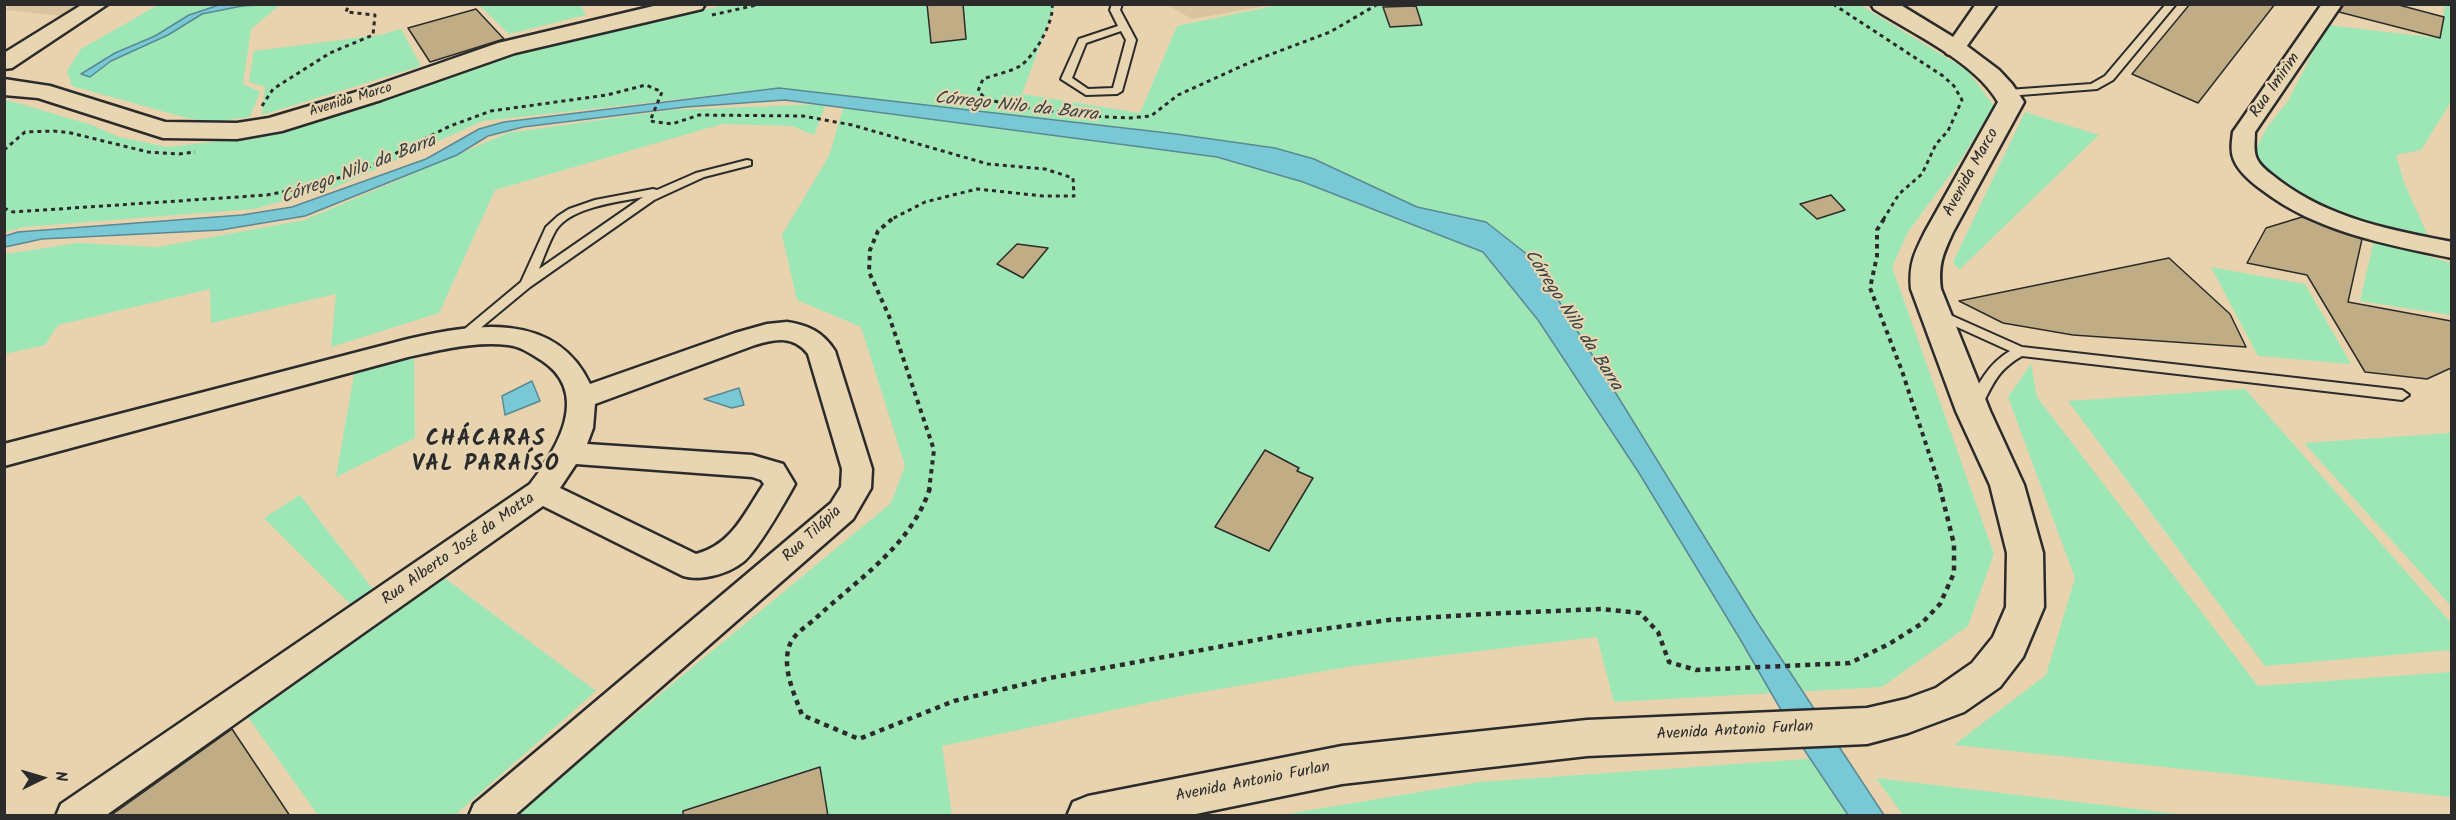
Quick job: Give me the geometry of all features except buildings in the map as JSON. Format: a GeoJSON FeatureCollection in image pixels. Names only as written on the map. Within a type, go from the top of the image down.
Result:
{"type":"FeatureCollection","features":[{"type":"Feature","properties":{"kind":"main road","name":"Avenida Marco"},"geometry":{"type":"LineString","coordinates":[[4,87],[41,91],[163,129],[237,131],[273,124],[372,95],[507,48],[654,9],[694,4]]}},
{"type":"Feature","properties":{"kind":"main road"},"geometry":{"type":"LineString","coordinates":[[1882,4],[1984,69],[2008,93]]}},
{"type":"Feature","properties":{"kind":"main road","name":"Avenida Marco"},"geometry":{"type":"LineString","coordinates":[[1934,312],[1926,289],[1924,270],[1928,254],[2011,102],[2008,93]]}},
{"type":"Feature","properties":{"kind":"main road","name":"Avenida Antonio Furlan"},"geometry":{"type":"LineString","coordinates":[[1088,816],[1342,765],[1587,738],[1868,726],[1908,716],[1950,700],[1986,675],[2009,646],[2025,607],[2025,553],[2007,485],[1973,411],[1934,312]]}},
{"type":"Feature","properties":{"kind":"street"},"geometry":{"type":"LineString","coordinates":[[4,63],[98,4]]}},
{"type":"Feature","properties":{"kind":"street"},"geometry":{"type":"LineString","coordinates":[[1954,50],[1987,4]]}},
{"type":"Feature","properties":{"kind":"street","name":"Rua Imirim"},"geometry":{"type":"LineString","coordinates":[[2332,4],[2244,132],[2244,156],[2252,170],[2279,194],[2327,219],[2384,236],[2451,250]]}},
{"type":"Feature","properties":{"kind":"street","name":"Rua Tilápia"},"geometry":{"type":"LineString","coordinates":[[487,816],[842,511],[856,488],[857,469],[821,351],[812,338],[799,333],[770,332],[745,339],[581,398]]}},
{"type":"Feature","properties":{"kind":"street","name":"Rua Alberto José da Motta"},"geometry":{"type":"LineString","coordinates":[[4,455],[408,348],[461,337],[508,336],[536,344],[567,365],[581,398],[581,418],[569,453],[541,492],[74,816]]}},
{"type":"Feature","properties":{"kind":"street"},"geometry":{"type":"LineString","coordinates":[[541,492],[694,567],[718,561],[738,548],[780,484],[772,472],[752,466],[569,453]]}},
{"type":"Feature","properties":{"kind":"lane"},"geometry":{"type":"LineString","coordinates":[[1117,4],[1115,10],[1131,40],[1117,91],[1086,92],[1066,79],[1082,41],[1124,27]]}},
{"type":"Feature","properties":{"kind":"lane"},"geometry":{"type":"LineString","coordinates":[[2008,93],[2093,87],[2109,78],[2172,4]]}},
{"type":"Feature","properties":{"kind":"lane"},"geometry":{"type":"LineString","coordinates":[[461,337],[526,284],[636,207],[664,190],[700,175],[747,163]]}},
{"type":"Feature","properties":{"kind":"lane"},"geometry":{"type":"LineString","coordinates":[[526,284],[552,227],[569,213],[576,209],[664,190]]}},
{"type":"Feature","properties":{"kind":"lane"},"geometry":{"type":"LineString","coordinates":[[1934,312],[2020,351],[2402,395]]}},
{"type":"Feature","properties":{"kind":"lane"},"geometry":{"type":"LineString","coordinates":[[1973,411],[1986,382],[1999,362],[2020,351]]}},
{"type":"Feature","properties":{"kind":"path"},"geometry":{"type":"LineString","coordinates":[[261,108],[273,89],[330,53],[374,35],[375,15],[346,12],[349,4]]}},
{"type":"Feature","properties":{"kind":"path"},"geometry":{"type":"LineString","coordinates":[[1052,4],[1053,10],[1040,44],[1020,66],[983,79],[978,91],[986,99],[1015,106],[1089,116],[1129,118],[1151,116],[1178,94],[1253,61],[1330,32],[1378,4]]}},
{"type":"Feature","properties":{"kind":"path"},"geometry":{"type":"LineString","coordinates":[[4,208],[13,212],[267,195],[307,187],[359,172],[450,126],[491,111],[607,95],[646,85],[662,92],[650,121],[672,124],[699,115],[803,116],[852,125],[988,164],[1045,169],[1073,178],[1074,196],[1043,196],[977,189],[925,202],[895,216],[878,231],[870,250],[869,272],[893,327],[934,450],[932,480],[923,509],[909,532],[882,561],[844,592],[790,642],[786,663],[802,715],[859,739],[954,701],[1050,678],[1293,633],[1389,620],[1602,609],[1641,613],[1658,632],[1670,662],[1696,670],[1850,663],[1889,644],[1922,624],[1940,604],[1954,573],[1954,544],[1944,500],[1902,371],[1870,288],[1877,256],[1877,230],[1899,194],[1922,174],[1936,144],[1948,131],[1962,100],[1954,86],[1943,76],[1833,4]]}},
{"type":"Feature","properties":{"kind":"shaded area"},"geometry":{"type":"Polygon","coordinates":[[[10,5],[83,5],[65,16],[5,10],[10,5]]]}},
{"type":"Feature","properties":{"kind":"shaded area"},"geometry":{"type":"Polygon","coordinates":[[[1167,5],[1272,5],[1192,19],[1167,5]]]}},
{"type":"Feature","properties":{"kind":"green space"},"geometry":{"type":"Polygon","coordinates":[[[1283,4],[1860,5],[1967,70],[1994,106],[1958,164],[1908,232],[1892,267],[1994,554],[1968,626],[1882,687],[1614,702],[1597,637],[1353,666],[1180,696],[942,746],[952,815],[514,815],[891,503],[905,466],[861,327],[797,300],[782,235],[829,156],[847,95],[779,88],[483,121],[336,187],[254,209],[24,227],[5,232],[4,102],[7,100],[92,125],[119,137],[167,147],[221,141],[397,95],[530,50],[725,5],[1055,5],[1022,94],[1140,113],[1177,26],[1283,4]]]}},
{"type":"Feature","properties":{"kind":"green space"},"geometry":{"type":"Polygon","coordinates":[[[158,5],[280,5],[251,29],[243,84],[260,92],[250,117],[212,122],[187,118],[72,86],[67,71],[81,49],[158,5]]]}},
{"type":"Feature","properties":{"kind":"green space"},"geometry":{"type":"Polygon","coordinates":[[[479,5],[580,5],[586,15],[509,34],[479,5]]]}},
{"type":"Feature","properties":{"kind":"green space"},"geometry":{"type":"Polygon","coordinates":[[[2445,5],[2451,5],[2451,102],[2421,150],[2396,155],[2405,185],[2429,238],[2372,223],[2350,221],[2293,196],[2263,173],[2256,149],[2266,129],[2288,101],[2327,25],[2439,38],[2445,5]]]}},
{"type":"Feature","properties":{"kind":"green space"},"geometry":{"type":"Polygon","coordinates":[[[401,29],[421,66],[262,115],[265,87],[249,82],[254,51],[380,35],[401,29]]]}},
{"type":"Feature","properties":{"kind":"green space"},"geometry":{"type":"Polygon","coordinates":[[[826,104],[814,135],[792,126],[722,124],[495,190],[439,313],[331,347],[336,294],[211,323],[210,289],[58,325],[45,345],[5,354],[5,254],[77,243],[158,247],[305,220],[508,133],[671,110],[826,104]]]}},
{"type":"Feature","properties":{"kind":"green space"},"geometry":{"type":"Polygon","coordinates":[[[2025,112],[2099,135],[1959,270],[1953,262],[2025,112]]]}},
{"type":"Feature","properties":{"kind":"green space"},"geometry":{"type":"Polygon","coordinates":[[[2374,240],[2451,263],[2451,315],[2360,301],[2374,240]]]}},
{"type":"Feature","properties":{"kind":"green space"},"geometry":{"type":"Polygon","coordinates":[[[2211,267],[2305,284],[2351,364],[2258,356],[2211,267]]]}},
{"type":"Feature","properties":{"kind":"green space"},"geometry":{"type":"Polygon","coordinates":[[[414,353],[415,438],[336,477],[355,369],[414,353]]]}},
{"type":"Feature","properties":{"kind":"green space"},"geometry":{"type":"Polygon","coordinates":[[[2031,364],[2037,397],[2258,686],[2451,672],[2451,797],[1954,745],[2046,675],[2075,578],[2008,397],[2031,364]]]}},
{"type":"Feature","properties":{"kind":"green space"},"geometry":{"type":"Polygon","coordinates":[[[2245,389],[2451,623],[2451,650],[2265,666],[2068,401],[2245,389]]]}},
{"type":"Feature","properties":{"kind":"green space"},"geometry":{"type":"Polygon","coordinates":[[[2452,433],[2451,606],[2304,443],[2452,433]]]}},
{"type":"Feature","properties":{"kind":"green space"},"geometry":{"type":"Polygon","coordinates":[[[300,495],[375,592],[354,608],[264,518],[300,495]]]}},
{"type":"Feature","properties":{"kind":"green space"},"geometry":{"type":"Polygon","coordinates":[[[442,576],[596,691],[455,815],[318,815],[245,713],[442,576]]]}},
{"type":"Feature","properties":{"kind":"green space"},"geometry":{"type":"Polygon","coordinates":[[[1821,758],[1850,816],[1275,816],[1480,782],[1821,758]]]}},
{"type":"Feature","properties":{"kind":"green space"},"geometry":{"type":"Polygon","coordinates":[[[1876,778],[2186,815],[1903,815],[1876,778]]]}},
{"type":"Feature","properties":{"kind":"water"},"geometry":{"type":"Polygon","coordinates":[[[222,4],[259,5],[202,14],[168,35],[111,61],[90,77],[81,74],[115,53],[155,36],[189,15],[222,4]]]}},
{"type":"Feature","properties":{"kind":"water"},"geometry":{"type":"Polygon","coordinates":[[[779,88],[1176,134],[1275,148],[1314,159],[1417,207],[1486,222],[1533,259],[1757,622],[1884,815],[1848,815],[1803,748],[1639,473],[1538,320],[1483,252],[1303,182],[1217,157],[785,100],[686,107],[523,127],[488,136],[457,155],[305,216],[221,230],[42,239],[5,247],[5,236],[18,232],[242,215],[292,207],[426,159],[479,129],[504,122],[779,88]]]}},
{"type":"Feature","properties":{"kind":"water"},"geometry":{"type":"Polygon","coordinates":[[[532,381],[540,401],[505,415],[502,396],[532,381]]]}},
{"type":"Feature","properties":{"kind":"water"},"geometry":{"type":"Polygon","coordinates":[[[739,388],[744,405],[732,408],[704,399],[739,388]]]}},
{"type":"Feature","properties":{"kind":"district","name":"CHÁCARAS VAL PARAÍSO"},"geometry":{"type":"Point","coordinates":[486,454]}},
{"type":"Feature","properties":{"kind":"water label","name":"Córrego Nilo da Barra"},"geometry":{"type":"Point","coordinates":[1016,108]}},
{"type":"Feature","properties":{"kind":"water label","name":"Córrego Nilo da Barra"},"geometry":{"type":"Point","coordinates":[359,171]}},
{"type":"Feature","properties":{"kind":"water label","name":"Córrego Nilo da Barra"},"geometry":{"type":"Point","coordinates":[1572,321]}}]}
